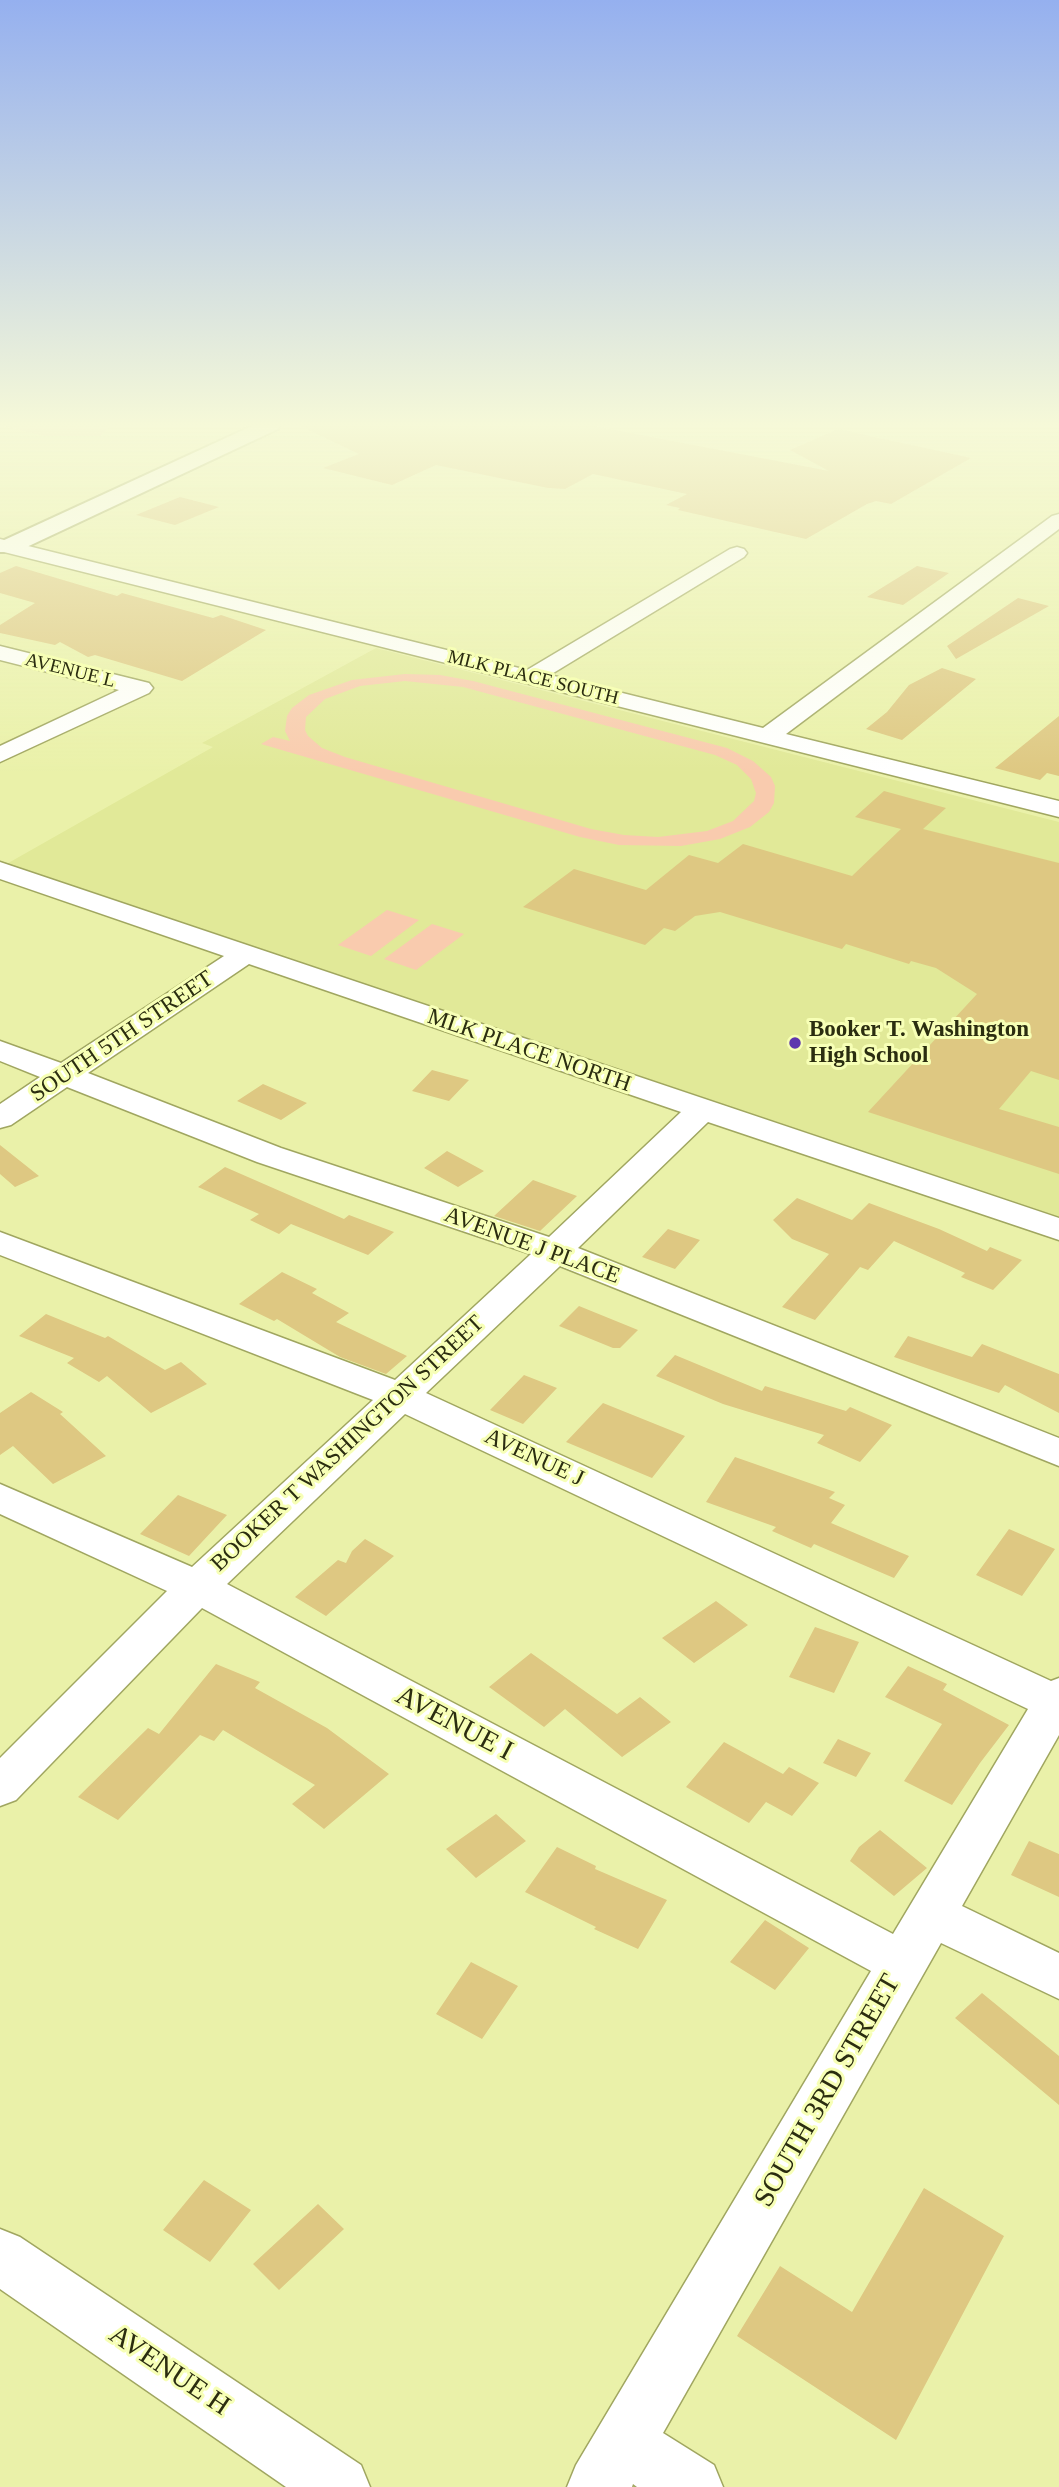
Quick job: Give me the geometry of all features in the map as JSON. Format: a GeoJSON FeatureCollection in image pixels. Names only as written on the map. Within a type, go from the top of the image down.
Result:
{"type":"FeatureCollection","features":[{"type":"Feature","properties":{"kind":"street"},"geometry":{"type":"LineString","coordinates":[[766,736],[1030,541]]}},
{"type":"Feature","properties":{"kind":"street","name":"MLK PLACE SOUTH"},"geometry":{"type":"LineString","coordinates":[[3,548],[1059,809]]}},
{"type":"Feature","properties":{"kind":"street"},"geometry":{"type":"LineString","coordinates":[[531,677],[737,553]]}},
{"type":"Feature","properties":{"kind":"street","name":"AVENUE L"},"geometry":{"type":"LineString","coordinates":[[0,653],[141,688],[0,755]]}},
{"type":"Feature","properties":{"kind":"street","name":"MLK PLACE NORTH"},"geometry":{"type":"LineString","coordinates":[[0,870],[1059,1230]]}},
{"type":"Feature","properties":{"kind":"street","name":"SOUTH 5TH STREET"},"geometry":{"type":"LineString","coordinates":[[0,1118],[244,955]]}},
{"type":"Feature","properties":{"kind":"street","name":"AVENUE J PLACE"},"geometry":{"type":"LineString","coordinates":[[0,1050],[269,1155],[555,1251],[1059,1453]]}},
{"type":"Feature","properties":{"kind":"street","name":"BOOKER T WASHINGTON STREET"},"geometry":{"type":"LineString","coordinates":[[0,1787],[197,1587],[703,1109]]}},
{"type":"Feature","properties":{"kind":"street","name":"AVENUE J"},"geometry":{"type":"LineString","coordinates":[[0,1243],[400,1396],[1057,1699]]}},
{"type":"Feature","properties":{"kind":"street","name":"AVENUE I"},"geometry":{"type":"LineString","coordinates":[[0,1498],[197,1587],[902,1963]]}},
{"type":"Feature","properties":{"kind":"street","name":"SOUTH 3RD STREET"},"geometry":{"type":"LineString","coordinates":[[611,2465],[1057,1699]]}},
{"type":"Feature","properties":{"kind":"street"},"geometry":{"type":"LineString","coordinates":[[930,1914],[1059,1977]]}},
{"type":"Feature","properties":{"kind":"street","name":"AVENUE H"},"geometry":{"type":"LineString","coordinates":[[0,2256],[339,2487]]}},
{"type":"Feature","properties":{"kind":"street"},"geometry":{"type":"LineString","coordinates":[[611,2465],[692,2487]]}},
{"type":"Feature","properties":{"kind":"shaded area","name":"Booker T. Washington High School"},"geometry":{"type":"Polygon","coordinates":[[[376,648],[1059,822],[1059,1221],[3,866],[213,747],[202,743],[376,648]]]}},
{"type":"Feature","properties":{"kind":"shaded area"},"geometry":{"type":"Polygon","coordinates":[[[405,674],[440,675],[473,681],[727,748],[753,761],[771,777],[775,786],[774,803],[769,812],[750,827],[720,839],[681,846],[619,845],[580,837],[261,744],[273,737],[290,741],[285,731],[287,716],[292,708],[309,695],[352,680],[405,674]],[[405,681],[360,686],[325,699],[306,717],[305,730],[322,748],[345,757],[591,829],[624,835],[658,837],[707,831],[733,821],[754,801],[756,793],[751,779],[737,765],[715,755],[463,687],[405,681]]]}},
{"type":"Feature","properties":{"kind":"shaded area"},"geometry":{"type":"Polygon","coordinates":[[[387,910],[419,920],[371,956],[338,945],[387,910]]]}},
{"type":"Feature","properties":{"kind":"shaded area"},"geometry":{"type":"Polygon","coordinates":[[[432,924],[464,934],[416,970],[384,959],[432,924]]]}},
{"type":"Feature","properties":{"kind":"building"},"geometry":{"type":"Polygon","coordinates":[[[16,566],[117,596],[122,593],[213,618],[221,615],[266,630],[182,681],[95,655],[88,657],[60,642],[55,645],[0,633],[0,625],[35,603],[0,593],[0,573],[16,566]]]}},
{"type":"Feature","properties":{"kind":"building"},"geometry":{"type":"Polygon","coordinates":[[[917,566],[949,573],[903,605],[867,597],[917,566]]]}},
{"type":"Feature","properties":{"kind":"building"},"geometry":{"type":"Polygon","coordinates":[[[1018,598],[1049,606],[956,659],[947,646],[1018,598]]]}},
{"type":"Feature","properties":{"kind":"building"},"geometry":{"type":"Polygon","coordinates":[[[942,668],[976,679],[902,740],[866,729],[887,712],[909,685],[942,668]]]}},
{"type":"Feature","properties":{"kind":"building"},"geometry":{"type":"Polygon","coordinates":[[[1059,716],[1059,776],[1047,773],[1040,780],[995,768],[1059,716]]]}},
{"type":"Feature","properties":{"kind":"building"},"geometry":{"type":"Polygon","coordinates":[[[884,791],[946,808],[923,829],[1059,863],[1059,1080],[1031,1071],[999,1109],[1059,1127],[1059,1174],[868,1112],[977,994],[936,968],[911,961],[909,964],[846,944],[842,949],[720,912],[695,916],[675,931],[664,928],[645,945],[523,907],[574,869],[646,890],[689,855],[718,863],[743,844],[852,876],[901,829],[855,817],[884,791]]]}},
{"type":"Feature","properties":{"kind":"building"},"geometry":{"type":"Polygon","coordinates":[[[432,1070],[469,1080],[449,1101],[412,1091],[432,1070]]]}},
{"type":"Feature","properties":{"kind":"building"},"geometry":{"type":"Polygon","coordinates":[[[263,1084],[307,1103],[281,1120],[237,1101],[263,1084]]]}},
{"type":"Feature","properties":{"kind":"building"},"geometry":{"type":"Polygon","coordinates":[[[0,1145],[39,1176],[15,1187],[0,1174],[0,1145]]]}},
{"type":"Feature","properties":{"kind":"building"},"geometry":{"type":"Polygon","coordinates":[[[447,1151],[484,1171],[458,1187],[424,1168],[447,1151]]]}},
{"type":"Feature","properties":{"kind":"building"},"geometry":{"type":"Polygon","coordinates":[[[225,1167],[344,1219],[349,1215],[394,1232],[368,1255],[291,1224],[279,1234],[250,1220],[259,1214],[198,1187],[225,1167]]]}},
{"type":"Feature","properties":{"kind":"building"},"geometry":{"type":"Polygon","coordinates":[[[533,1180],[577,1196],[540,1231],[494,1216],[533,1180]]]}},
{"type":"Feature","properties":{"kind":"building"},"geometry":{"type":"Polygon","coordinates":[[[797,1198],[852,1220],[869,1203],[939,1229],[987,1251],[990,1247],[1022,1260],[993,1290],[961,1277],[965,1273],[894,1241],[868,1270],[860,1267],[815,1320],[782,1307],[829,1254],[792,1239],[773,1220],[797,1198]]]}},
{"type":"Feature","properties":{"kind":"building"},"geometry":{"type":"Polygon","coordinates":[[[668,1229],[700,1240],[675,1269],[642,1257],[668,1229]]]}},
{"type":"Feature","properties":{"kind":"building"},"geometry":{"type":"Polygon","coordinates":[[[282,1272],[317,1289],[312,1293],[349,1313],[336,1322],[407,1356],[386,1374],[340,1357],[277,1319],[274,1321],[239,1304],[282,1272]]]}},
{"type":"Feature","properties":{"kind":"building"},"geometry":{"type":"Polygon","coordinates":[[[579,1306],[638,1330],[620,1348],[613,1348],[559,1326],[579,1306]]]}},
{"type":"Feature","properties":{"kind":"building"},"geometry":{"type":"Polygon","coordinates":[[[46,1314],[105,1338],[108,1336],[165,1370],[181,1362],[207,1384],[151,1413],[107,1376],[99,1382],[67,1363],[74,1358],[19,1336],[46,1314]]]}},
{"type":"Feature","properties":{"kind":"building"},"geometry":{"type":"Polygon","coordinates":[[[908,1336],[972,1357],[982,1344],[1059,1374],[1059,1413],[1005,1385],[999,1393],[894,1357],[908,1336]]]}},
{"type":"Feature","properties":{"kind":"building"},"geometry":{"type":"Polygon","coordinates":[[[675,1355],[762,1391],[765,1386],[846,1411],[850,1407],[892,1425],[860,1462],[817,1443],[824,1435],[723,1404],[656,1376],[675,1355]]]}},
{"type":"Feature","properties":{"kind":"building"},"geometry":{"type":"Polygon","coordinates":[[[524,1375],[557,1388],[523,1424],[490,1410],[524,1375]]]}},
{"type":"Feature","properties":{"kind":"building"},"geometry":{"type":"Polygon","coordinates":[[[31,1392],[63,1412],[60,1414],[106,1456],[53,1484],[13,1446],[0,1455],[0,1413],[31,1392]]]}},
{"type":"Feature","properties":{"kind":"building"},"geometry":{"type":"Polygon","coordinates":[[[603,1403],[685,1436],[652,1478],[566,1442],[603,1403]]]}},
{"type":"Feature","properties":{"kind":"building"},"geometry":{"type":"Polygon","coordinates":[[[735,1457],[835,1492],[829,1498],[845,1505],[831,1523],[909,1556],[894,1578],[814,1544],[811,1548],[772,1531],[776,1527],[706,1502],[735,1457]]]}},
{"type":"Feature","properties":{"kind":"building"},"geometry":{"type":"Polygon","coordinates":[[[178,1495],[227,1515],[189,1556],[140,1534],[178,1495]]]}},
{"type":"Feature","properties":{"kind":"building"},"geometry":{"type":"Polygon","coordinates":[[[1009,1529],[1055,1549],[1022,1596],[976,1575],[1009,1529]]]}},
{"type":"Feature","properties":{"kind":"building"},"geometry":{"type":"Polygon","coordinates":[[[365,1539],[394,1556],[326,1616],[295,1597],[338,1560],[346,1563],[352,1551],[365,1539]]]}},
{"type":"Feature","properties":{"kind":"building"},"geometry":{"type":"Polygon","coordinates":[[[716,1601],[748,1625],[694,1663],[662,1638],[716,1601]]]}},
{"type":"Feature","properties":{"kind":"building"},"geometry":{"type":"Polygon","coordinates":[[[815,1627],[859,1642],[834,1693],[789,1677],[815,1627]]]}},
{"type":"Feature","properties":{"kind":"building"},"geometry":{"type":"Polygon","coordinates":[[[531,1653],[617,1714],[640,1697],[671,1722],[622,1757],[565,1709],[544,1727],[489,1687],[531,1653]]]}},
{"type":"Feature","properties":{"kind":"building"},"geometry":{"type":"Polygon","coordinates":[[[216,1664],[260,1682],[255,1688],[327,1728],[389,1774],[324,1829],[292,1804],[315,1785],[223,1730],[214,1741],[200,1735],[118,1820],[78,1797],[148,1728],[159,1734],[216,1664]]]}},
{"type":"Feature","properties":{"kind":"building"},"geometry":{"type":"Polygon","coordinates":[[[908,1666],[947,1684],[943,1690],[1009,1725],[952,1805],[904,1781],[942,1724],[885,1697],[908,1666]]]}},
{"type":"Feature","properties":{"kind":"building"},"geometry":{"type":"Polygon","coordinates":[[[838,1739],[871,1753],[856,1777],[823,1763],[838,1739]]]}},
{"type":"Feature","properties":{"kind":"building"},"geometry":{"type":"Polygon","coordinates":[[[724,1742],[783,1774],[789,1767],[819,1783],[792,1816],[766,1802],[749,1823],[686,1787],[724,1742]]]}},
{"type":"Feature","properties":{"kind":"building"},"geometry":{"type":"Polygon","coordinates":[[[496,1814],[526,1841],[476,1878],[446,1849],[496,1814]]]}},
{"type":"Feature","properties":{"kind":"building"},"geometry":{"type":"Polygon","coordinates":[[[880,1830],[927,1868],[894,1896],[850,1861],[859,1847],[880,1830]]]}},
{"type":"Feature","properties":{"kind":"building"},"geometry":{"type":"Polygon","coordinates":[[[1029,1841],[1059,1854],[1059,1897],[1011,1875],[1029,1841]]]}},
{"type":"Feature","properties":{"kind":"building"},"geometry":{"type":"Polygon","coordinates":[[[557,1847],[596,1866],[595,1869],[667,1900],[638,1949],[525,1892],[557,1847]]]}},
{"type":"Feature","properties":{"kind":"building"},"geometry":{"type":"Polygon","coordinates":[[[765,1920],[809,1948],[775,1990],[730,1962],[765,1920]]]}},
{"type":"Feature","properties":{"kind":"building"},"geometry":{"type":"Polygon","coordinates":[[[471,1962],[518,1986],[482,2039],[436,2014],[471,1962]]]}},
{"type":"Feature","properties":{"kind":"building"},"geometry":{"type":"Polygon","coordinates":[[[982,1993],[1059,2056],[1059,2105],[955,2018],[982,1993]]]}},
{"type":"Feature","properties":{"kind":"building"},"geometry":{"type":"Polygon","coordinates":[[[204,2180],[251,2210],[210,2262],[163,2230],[204,2180]]]}},
{"type":"Feature","properties":{"kind":"building"},"geometry":{"type":"Polygon","coordinates":[[[924,2188],[1004,2236],[896,2440],[737,2336],[780,2266],[852,2312],[924,2188]]]}},
{"type":"Feature","properties":{"kind":"building"},"geometry":{"type":"Polygon","coordinates":[[[318,2204],[344,2229],[279,2290],[253,2264],[318,2204]]]}},
{"type":"Feature","properties":{"kind":"place","name":"Booker T. Washington High School"},"geometry":{"type":"Point","coordinates":[795,1043]}}]}
